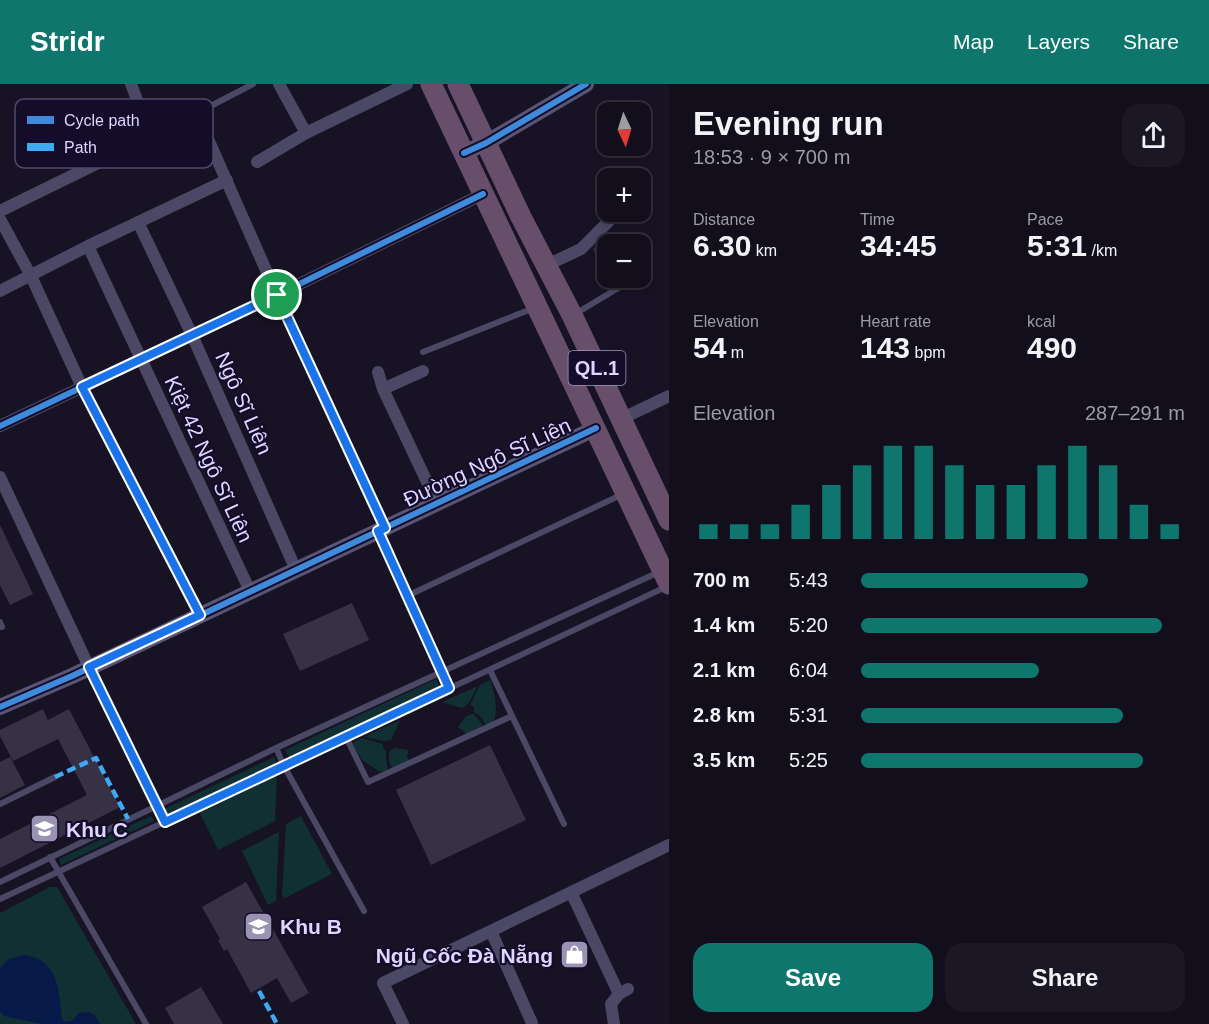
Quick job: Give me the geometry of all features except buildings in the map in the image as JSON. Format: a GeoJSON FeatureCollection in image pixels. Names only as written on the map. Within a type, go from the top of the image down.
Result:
{"type":"FeatureCollection","features":[{"type":"Feature","properties":{"kind":"highway","name":"QL.1"},"geometry":{"type":"LineString","coordinates":[[432,84],[667,578]]}},
{"type":"Feature","properties":{"kind":"highway","name":"QL.1"},"geometry":{"type":"LineString","coordinates":[[458,84],[668,515]]}},
{"type":"Feature","properties":{"kind":"street"},"geometry":{"type":"LineString","coordinates":[[131,84],[137,99]]}},
{"type":"Feature","properties":{"kind":"street"},"geometry":{"type":"LineString","coordinates":[[279,84],[306,134]]}},
{"type":"Feature","properties":{"kind":"street"},"geometry":{"type":"LineString","coordinates":[[257,162],[306,134],[407,84]]}},
{"type":"Feature","properties":{"kind":"street"},"geometry":{"type":"LineString","coordinates":[[464,153],[486,143],[586,84]]}},
{"type":"Feature","properties":{"kind":"street"},"geometry":{"type":"LineString","coordinates":[[213,150],[381,529]]}},
{"type":"Feature","properties":{"kind":"street"},"geometry":{"type":"LineString","coordinates":[[0,212],[89,168]]}},
{"type":"Feature","properties":{"kind":"street"},"geometry":{"type":"LineString","coordinates":[[0,291],[227,180]]}},
{"type":"Feature","properties":{"kind":"street"},"geometry":{"type":"LineString","coordinates":[[0,426],[277,295],[483,194]]}},
{"type":"Feature","properties":{"kind":"street"},"geometry":{"type":"LineString","coordinates":[[0,219],[30,276],[82,387],[200,615]]}},
{"type":"Feature","properties":{"kind":"street","name":"Ngô Sĩ Liên"},"geometry":{"type":"LineString","coordinates":[[138,222],[192,335],[296,570]]}},
{"type":"Feature","properties":{"kind":"street"},"geometry":{"type":"LineString","coordinates":[[547,266],[581,249],[608,222]]}},
{"type":"Feature","properties":{"kind":"street","name":"Kiệt 42 Ngô Sĩ Liên"},"geometry":{"type":"LineString","coordinates":[[88,246],[250,591]]}},
{"type":"Feature","properties":{"kind":"street"},"geometry":{"type":"LineString","coordinates":[[383,389],[423,370]]}},
{"type":"Feature","properties":{"kind":"street"},"geometry":{"type":"LineString","coordinates":[[378,372],[383,389],[437,503]]}},
{"type":"Feature","properties":{"kind":"street"},"geometry":{"type":"LineString","coordinates":[[621,420],[669,396]]}},
{"type":"Feature","properties":{"kind":"street","name":"Đường Ngô Sĩ Liên"},"geometry":{"type":"LineString","coordinates":[[0,707],[596,428]]}},
{"type":"Feature","properties":{"kind":"street"},"geometry":{"type":"LineString","coordinates":[[0,477],[89,667]]}},
{"type":"Feature","properties":{"kind":"street"},"geometry":{"type":"LineString","coordinates":[[402,1024],[383,983],[669,845]]}},
{"type":"Feature","properties":{"kind":"street"},"geometry":{"type":"LineString","coordinates":[[571,892],[624,991],[610,1006],[614,1024]]}},
{"type":"Feature","properties":{"kind":"street"},"geometry":{"type":"LineString","coordinates":[[490,931],[532,1023]]}},
{"type":"Feature","properties":{"kind":"lane"},"geometry":{"type":"LineString","coordinates":[[213,105],[253,84]]}},
{"type":"Feature","properties":{"kind":"lane"},"geometry":{"type":"LineString","coordinates":[[572,315],[617,288]]}},
{"type":"Feature","properties":{"kind":"lane"},"geometry":{"type":"LineString","coordinates":[[423,352],[538,307]]}},
{"type":"Feature","properties":{"kind":"lane"},"geometry":{"type":"LineString","coordinates":[[407,596],[627,492]]}},
{"type":"Feature","properties":{"kind":"lane"},"geometry":{"type":"LineString","coordinates":[[381,529],[407,596],[449,688]]}},
{"type":"Feature","properties":{"kind":"lane"},"geometry":{"type":"LineString","coordinates":[[0,899],[490,670],[667,578]]}},
{"type":"Feature","properties":{"kind":"lane"},"geometry":{"type":"LineString","coordinates":[[0,882],[155,805],[440,671],[667,578]]}},
{"type":"Feature","properties":{"kind":"lane"},"geometry":{"type":"LineString","coordinates":[[89,667],[165,822]]}},
{"type":"Feature","properties":{"kind":"lane"},"geometry":{"type":"LineString","coordinates":[[490,670],[564,824]]}},
{"type":"Feature","properties":{"kind":"lane"},"geometry":{"type":"LineString","coordinates":[[346,737],[368,782],[512,716]]}},
{"type":"Feature","properties":{"kind":"lane"},"geometry":{"type":"LineString","coordinates":[[276,748],[364,911]]}},
{"type":"Feature","properties":{"kind":"lane"},"geometry":{"type":"LineString","coordinates":[[0,804],[55,777]]}},
{"type":"Feature","properties":{"kind":"lane"},"geometry":{"type":"LineString","coordinates":[[50,857],[146,1024]]}},
{"type":"Feature","properties":{"kind":"green space"},"geometry":{"type":"Polygon","coordinates":[[[436,679],[440,686],[289,757],[285,750],[436,679]]]}},
{"type":"Feature","properties":{"kind":"green space"},"geometry":{"type":"Polygon","coordinates":[[[490,680],[495,695],[496,711],[494,721],[487,726],[474,712],[474,707],[470,705],[480,685],[490,680]]]}},
{"type":"Feature","properties":{"kind":"green space"},"geometry":{"type":"Polygon","coordinates":[[[478,686],[468,704],[462,708],[442,702],[478,686]]]}},
{"type":"Feature","properties":{"kind":"green space"},"geometry":{"type":"Polygon","coordinates":[[[473,714],[483,727],[466,735],[458,727],[466,716],[473,714]]]}},
{"type":"Feature","properties":{"kind":"green space"},"geometry":{"type":"Polygon","coordinates":[[[400,720],[391,740],[364,737],[400,720]]]}},
{"type":"Feature","properties":{"kind":"green space"},"geometry":{"type":"Polygon","coordinates":[[[362,738],[383,744],[388,770],[380,772],[362,760],[352,743],[362,738]]]}},
{"type":"Feature","properties":{"kind":"green space"},"geometry":{"type":"Polygon","coordinates":[[[395,748],[409,750],[407,756],[409,761],[392,768],[389,762],[389,752],[395,748]]]}},
{"type":"Feature","properties":{"kind":"green space"},"geometry":{"type":"Polygon","coordinates":[[[274,757],[277,764],[167,816],[164,809],[274,757]]]}},
{"type":"Feature","properties":{"kind":"green space"},"geometry":{"type":"Polygon","coordinates":[[[277,776],[275,821],[218,850],[200,813],[277,776]]]}},
{"type":"Feature","properties":{"kind":"green space"},"geometry":{"type":"Polygon","coordinates":[[[151,816],[154,821],[61,865],[59,859],[151,816]]]}},
{"type":"Feature","properties":{"kind":"green space"},"geometry":{"type":"Polygon","coordinates":[[[301,816],[332,874],[285,898],[282,895],[286,824],[301,816]]]}},
{"type":"Feature","properties":{"kind":"green space"},"geometry":{"type":"Polygon","coordinates":[[[279,832],[276,901],[268,905],[242,851],[279,832]]]}},
{"type":"Feature","properties":{"kind":"green space"},"geometry":{"type":"Polygon","coordinates":[[[50,887],[57,887],[136,1024],[0,1024],[0,913],[50,887]]]}},
{"type":"Feature","properties":{"kind":"water"},"geometry":{"type":"Polygon","coordinates":[[[24,955],[35,958],[50,969],[58,987],[62,1018],[65,1022],[73,1020],[79,1013],[89,1012],[95,1015],[100,1024],[42,1024],[4,1016],[0,1011],[0,968],[9,959],[24,955]]]}},
{"type":"Feature","properties":{"kind":"marked path"},"geometry":{"type":"LineString","coordinates":[[55,777],[96,758],[128,819]]}},
{"type":"Feature","properties":{"kind":"marked path"},"geometry":{"type":"LineString","coordinates":[[259,991],[277,1024]]}},
{"type":"Feature","properties":{"kind":"cycle path"},"geometry":{"type":"LineString","coordinates":[[464,153],[486,143],[586,84]]}},
{"type":"Feature","properties":{"kind":"cycle path"},"geometry":{"type":"LineString","coordinates":[[0,426],[277,295],[483,194]]}},
{"type":"Feature","properties":{"kind":"cycle path"},"geometry":{"type":"LineString","coordinates":[[0,707],[72,676],[596,428]]}},
{"type":"Feature","properties":{"kind":"place","name":"Khu C"},"geometry":{"type":"Point","coordinates":[45,829]}},
{"type":"Feature","properties":{"kind":"place","name":"Khu B"},"geometry":{"type":"Point","coordinates":[259,926]}},
{"type":"Feature","properties":{"kind":"place","name":"Ngũ Cốc Đà Nẵng"},"geometry":{"type":"Point","coordinates":[574,955]}},
{"type":"Feature","properties":{"kind":"route"},"geometry":{"type":"LineString","coordinates":[[277,295],[385,528],[378,531],[449,688],[165,822],[89,667],[200,615],[82,387],[277,295]]}}]}
